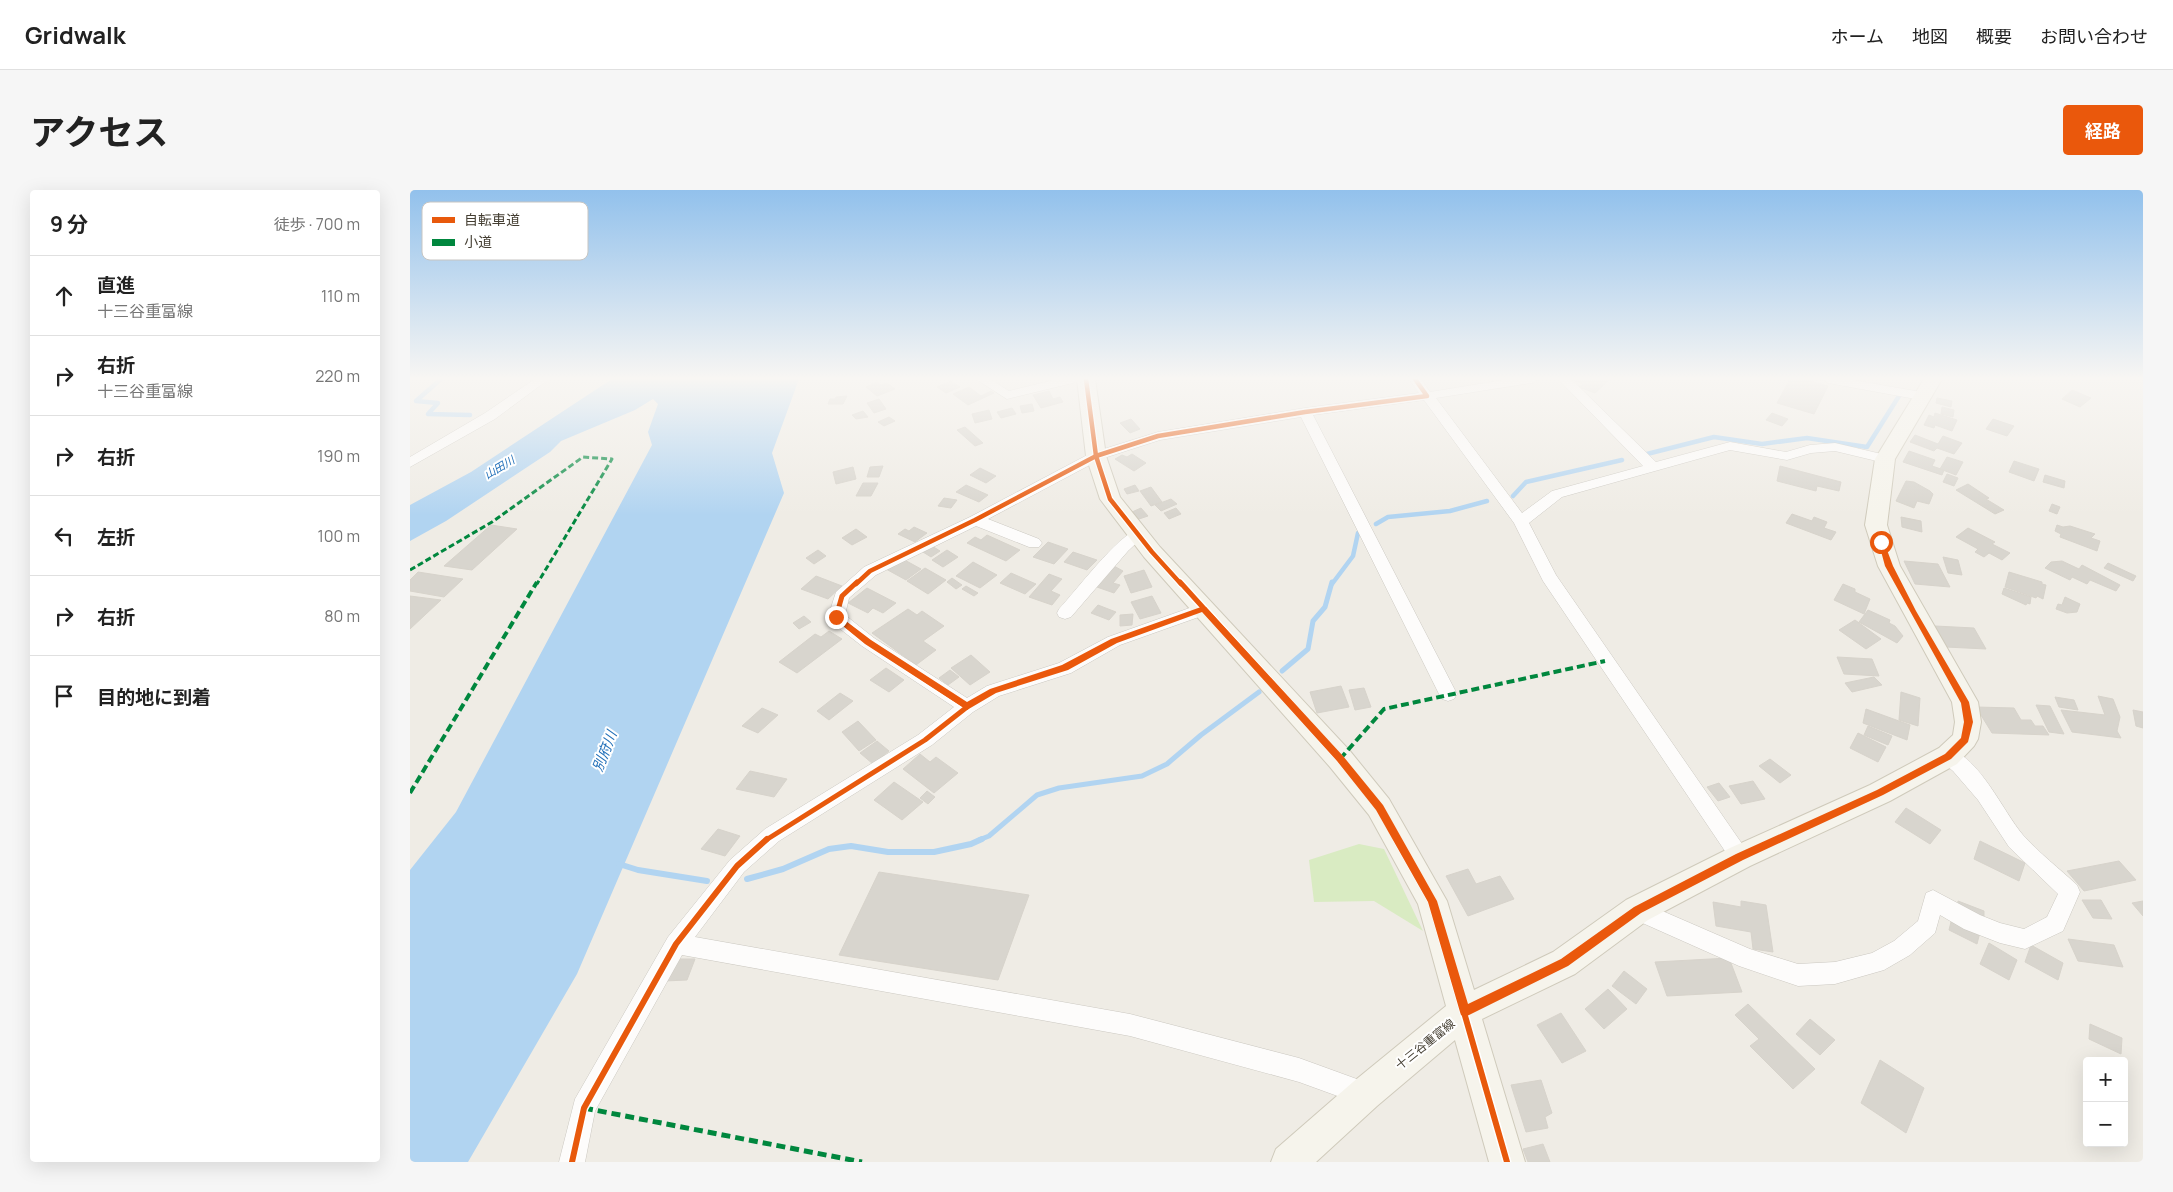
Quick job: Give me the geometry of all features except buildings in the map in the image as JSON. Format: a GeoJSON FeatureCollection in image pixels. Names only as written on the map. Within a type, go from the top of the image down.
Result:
{"type":"FeatureCollection","features":[{"type":"Feature","properties":{"kind":"main road"},"geometry":{"type":"LineString","coordinates":[[1092,424],[1096,456],[1110,499],[1137,535],[1340,759],[1379,807],[1432,901],[1507,1162]]}},
{"type":"Feature","properties":{"kind":"main road","name":"十三谷重富線"},"geometry":{"type":"LineString","coordinates":[[1289,1162],[1365,1094],[1465,1012],[1564,963],[1637,910],[1740,857],[1880,793],[1948,756],[1965,739],[1968,722],[1965,702],[1889,566],[1876,525],[1885,459],[1905,424]]}},
{"type":"Feature","properties":{"kind":"street"},"geometry":{"type":"LineString","coordinates":[[410,463],[476,424]]}},
{"type":"Feature","properties":{"kind":"street"},"geometry":{"type":"LineString","coordinates":[[967,707],[868,642],[836,617],[842,596],[870,571],[975,520],[1096,456],[1158,436],[1229,424]]}},
{"type":"Feature","properties":{"kind":"street"},"geometry":{"type":"LineString","coordinates":[[1311,424],[1448,694]]}},
{"type":"Feature","properties":{"kind":"street"},"geometry":{"type":"LineString","coordinates":[[1448,424],[1521,522],[1549,576],[1740,857]]}},
{"type":"Feature","properties":{"kind":"street"},"geometry":{"type":"LineString","coordinates":[[1610,424],[1654,468]]}},
{"type":"Feature","properties":{"kind":"street"},"geometry":{"type":"LineString","coordinates":[[1521,522],[1557,494],[1730,446],[1787,456],[1810,449],[1835,447],[1885,459]]}},
{"type":"Feature","properties":{"kind":"street"},"geometry":{"type":"LineString","coordinates":[[975,520],[1034,543]]}},
{"type":"Feature","properties":{"kind":"street"},"geometry":{"type":"LineString","coordinates":[[1065,614],[1123,547],[1137,535]]}},
{"type":"Feature","properties":{"kind":"street"},"geometry":{"type":"LineString","coordinates":[[572,1162],[584,1108],[676,944],[736,866],[772,835],[925,740],[967,707],[993,691],[1065,668],[1114,641],[1204,609]]}},
{"type":"Feature","properties":{"kind":"street"},"geometry":{"type":"LineString","coordinates":[[1637,910],[1747,960],[1798,975],[1835,973],[1876,963],[1902,948],[1927,926],[1933,900],[1972,922],[2000,934],[2025,939],[2055,924],[2070,892],[2016,841],[1985,794],[1960,766],[1948,756]]}},
{"type":"Feature","properties":{"kind":"street"},"geometry":{"type":"LineString","coordinates":[[676,944],[1130,1025],[1299,1070],[1365,1094]]}},
{"type":"Feature","properties":{"kind":"green space"},"geometry":{"type":"Polygon","coordinates":[[[1359,844],[1384,849],[1423,931],[1374,901],[1314,902],[1309,860],[1359,844]]]}},
{"type":"Feature","properties":{"kind":"water","name":"山田川"},"geometry":{"type":"Polygon","coordinates":[[[543,424],[601,424],[561,441],[550,452],[446,521],[410,541],[410,505],[471,472],[543,424]]]}},
{"type":"Feature","properties":{"kind":"water","name":"別府川"},"geometry":{"type":"Polygon","coordinates":[[[651,424],[782,424],[772,453],[784,493],[577,974],[468,1162],[410,1162],[410,870],[456,812],[652,445],[648,432],[651,424]]]}},
{"type":"Feature","properties":{"kind":"waterway"},"geometry":{"type":"LineString","coordinates":[[1643,455],[1714,437],[1762,444],[1807,438],[1867,447],[1881,424]]}},
{"type":"Feature","properties":{"kind":"waterway"},"geometry":{"type":"LineString","coordinates":[[1513,496],[1526,482],[1622,460]]}},
{"type":"Feature","properties":{"kind":"waterway"},"geometry":{"type":"LineString","coordinates":[[1376,524],[1388,517],[1450,511],[1487,501]]}},
{"type":"Feature","properties":{"kind":"waterway"},"geometry":{"type":"LineString","coordinates":[[1332,584],[1353,556],[1358,533]]}},
{"type":"Feature","properties":{"kind":"waterway"},"geometry":{"type":"LineString","coordinates":[[1282,671],[1308,649],[1313,621],[1325,607],[1332,582]]}},
{"type":"Feature","properties":{"kind":"waterway"},"geometry":{"type":"LineString","coordinates":[[979,840],[989,836],[1037,795],[1059,788],[1142,776],[1167,764],[1201,735],[1259,692]]}},
{"type":"Feature","properties":{"kind":"waterway"},"geometry":{"type":"LineString","coordinates":[[747,879],[783,869],[829,849],[851,846],[888,852],[934,852],[971,844],[982,839]]}},
{"type":"Feature","properties":{"kind":"waterway"},"geometry":{"type":"LineString","coordinates":[[619,864],[638,870],[707,881]]}},
{"type":"Feature","properties":{"kind":"marked path"},"geometry":{"type":"LineString","coordinates":[[410,570],[492,522],[583,457],[612,459],[410,793]]}},
{"type":"Feature","properties":{"kind":"marked path"},"geometry":{"type":"LineString","coordinates":[[1340,759],[1384,709],[1605,661]]}},
{"type":"Feature","properties":{"kind":"marked path"},"geometry":{"type":"LineString","coordinates":[[584,1108],[862,1162]]}},
{"type":"Feature","properties":{"kind":"cycle path"},"geometry":{"type":"LineString","coordinates":[[1092,424],[1096,456],[1110,499],[1152,552],[1340,759],[1379,807],[1432,901],[1507,1162]]}},
{"type":"Feature","properties":{"kind":"cycle path"},"geometry":{"type":"LineString","coordinates":[[572,1162],[584,1108],[676,944],[737,866],[772,835],[925,740],[967,707],[868,642],[836,617],[842,596],[870,571],[975,520],[1096,456],[1158,436],[1229,424]]}},
{"type":"Feature","properties":{"kind":"route"},"geometry":{"type":"LineString","coordinates":[[836,617],[868,642],[967,707],[993,691],[1024,679],[1065,668],[1114,641],[1204,609],[1340,759],[1379,807],[1432,901],[1465,1012],[1564,963],[1637,910],[1740,857],[1880,793],[1948,756],[1965,739],[1968,722],[1965,702],[1889,566],[1881,542]]}}]}
